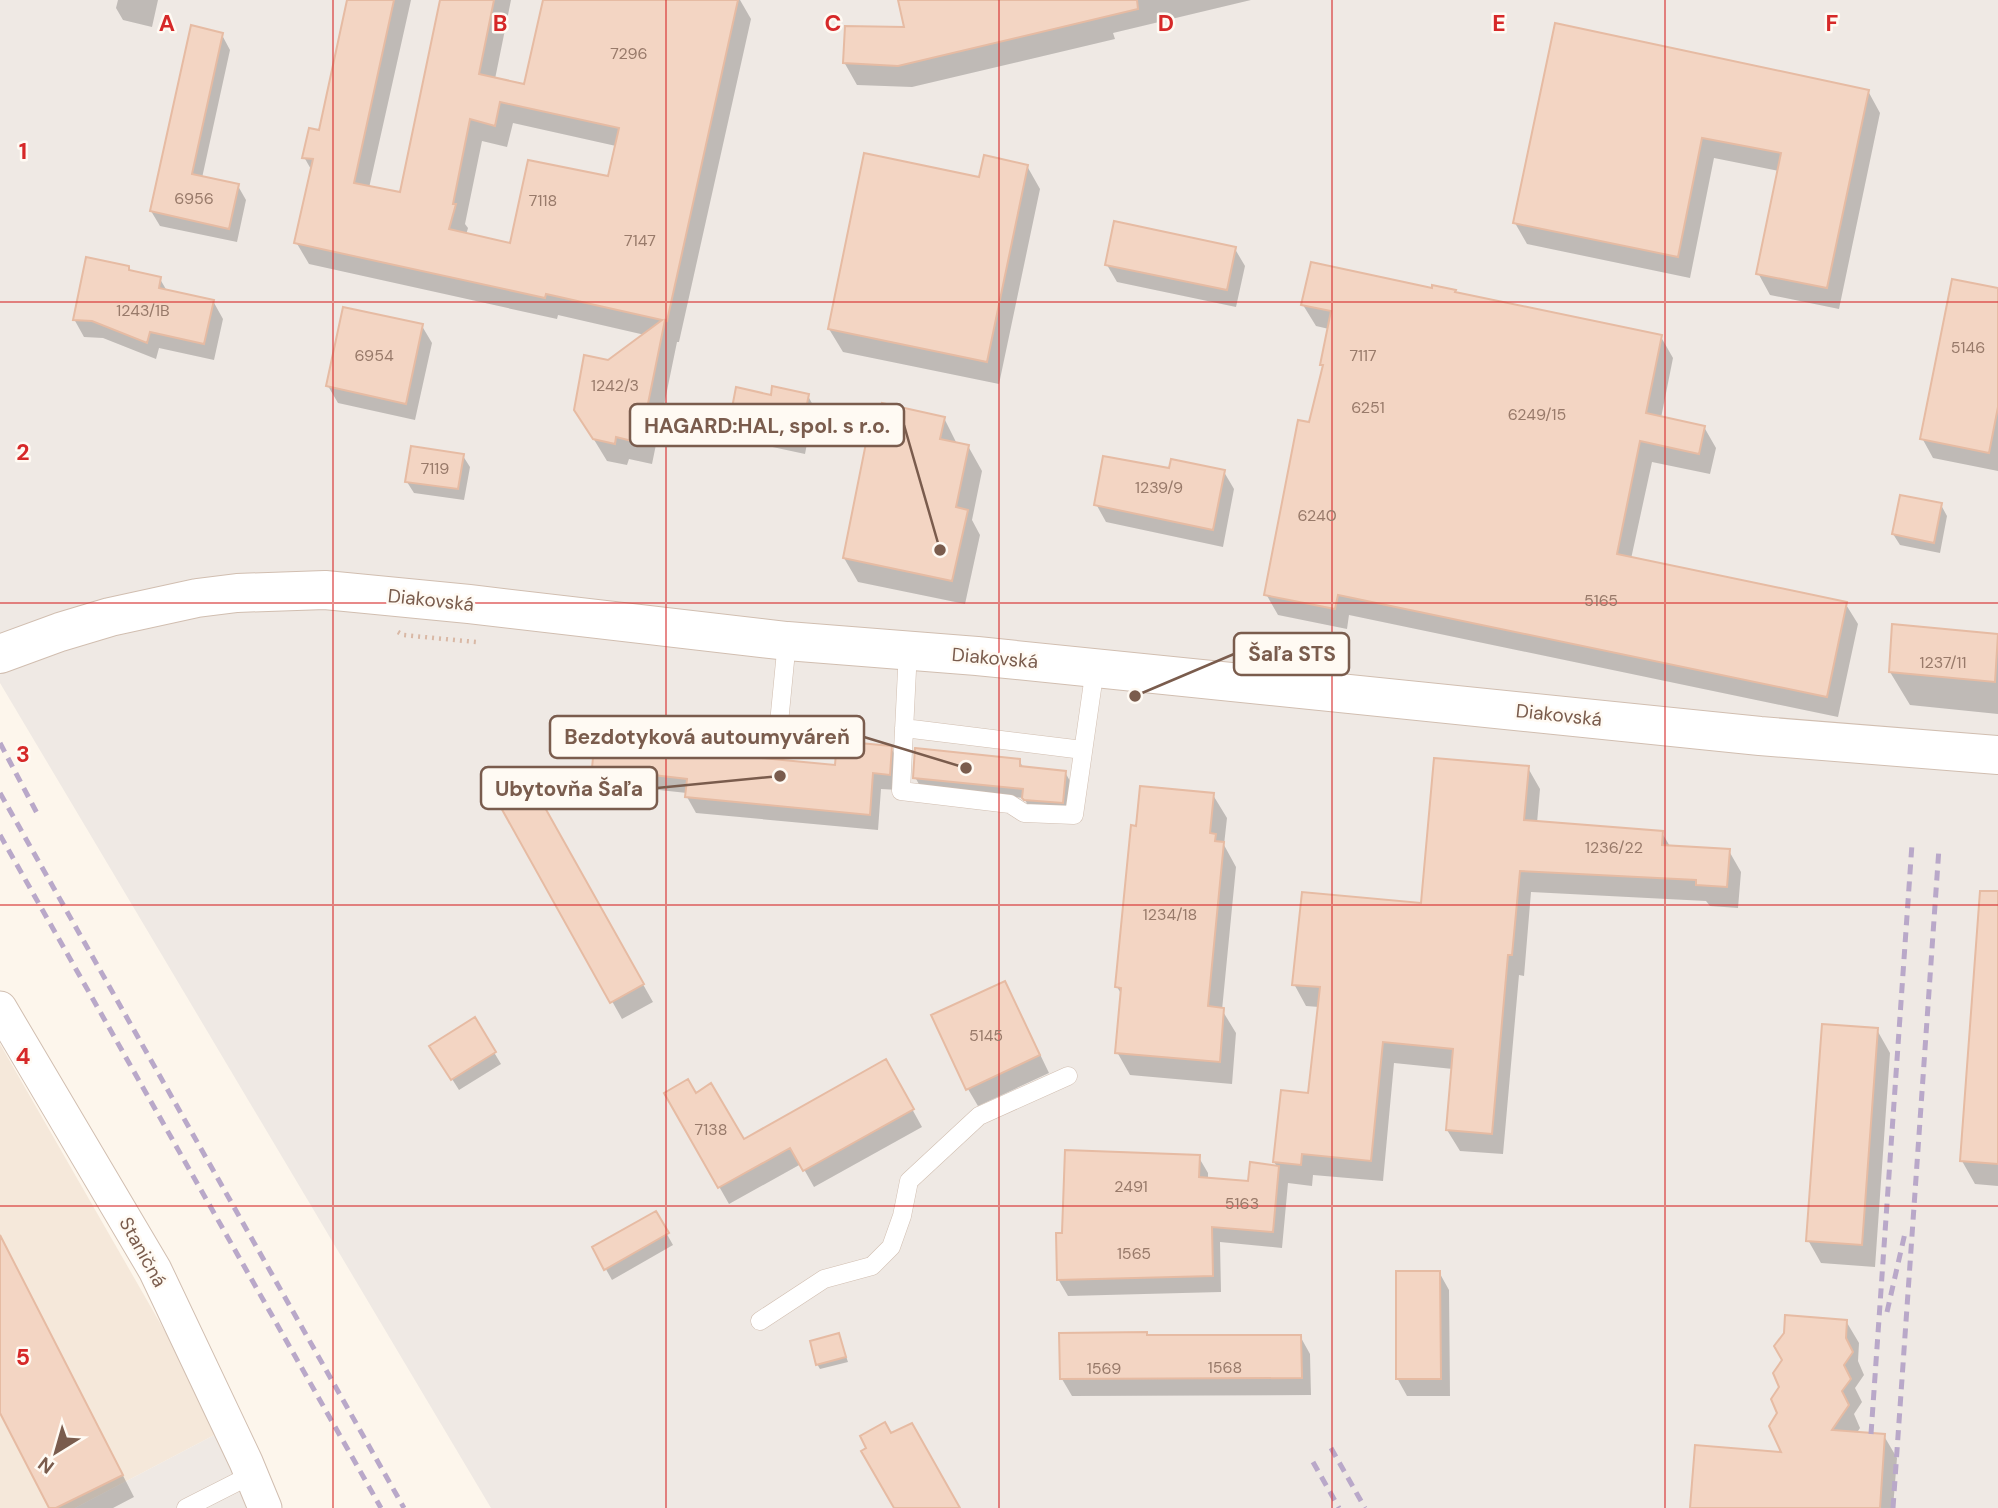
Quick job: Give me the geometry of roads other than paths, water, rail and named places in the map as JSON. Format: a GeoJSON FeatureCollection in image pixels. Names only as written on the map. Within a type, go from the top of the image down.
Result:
{"type":"FeatureCollection","features":[{"type":"Feature","properties":{"kind":"street","name":"Diakovská"},"geometry":{"type":"LineString","coordinates":[[0,654],[110,617],[197,598],[237,593],[325,590],[787,641],[1095,668],[1733,733],[1998,755]]}},
{"type":"Feature","properties":{"kind":"street","name":"Staničná"},"geometry":{"type":"LineString","coordinates":[[0,1007],[155,1270],[265,1508]]}},
{"type":"Feature","properties":{"kind":"lane"},"geometry":{"type":"LineString","coordinates":[[779,723],[787,641]]}},
{"type":"Feature","properties":{"kind":"lane"},"geometry":{"type":"LineString","coordinates":[[908,650],[901,791],[1010,804],[1024,813],[1074,815],[1095,668]]}},
{"type":"Feature","properties":{"kind":"lane"},"geometry":{"type":"LineString","coordinates":[[904,729],[1083,750]]}},
{"type":"Feature","properties":{"kind":"lane"},"geometry":{"type":"LineString","coordinates":[[760,1321],[824,1279],[872,1266],[891,1247],[902,1216],[909,1181],[979,1116],[1068,1076]]}},
{"type":"Feature","properties":{"kind":"lane"},"geometry":{"type":"LineString","coordinates":[[186,1508],[251,1475]]}},
{"type":"Feature","properties":{"kind":"railway"},"geometry":{"type":"LineString","coordinates":[[0,743],[39,817]]}},
{"type":"Feature","properties":{"kind":"railway"},"geometry":{"type":"LineString","coordinates":[[0,793],[404,1508]]}},
{"type":"Feature","properties":{"kind":"railway"},"geometry":{"type":"LineString","coordinates":[[0,835],[381,1508]]}},
{"type":"Feature","properties":{"kind":"railway"},"geometry":{"type":"LineString","coordinates":[[1871,1434],[1912,844]]}},
{"type":"Feature","properties":{"kind":"railway"},"geometry":{"type":"LineString","coordinates":[[1893,1508],[1939,848]]}},
{"type":"Feature","properties":{"kind":"railway"},"geometry":{"type":"LineString","coordinates":[[1887,1312],[1905,1233]]}},
{"type":"Feature","properties":{"kind":"railway"},"geometry":{"type":"LineString","coordinates":[[1331,1448],[1365,1508]]}},
{"type":"Feature","properties":{"kind":"railway"},"geometry":{"type":"LineString","coordinates":[[1313,1462],[1339,1508]]}},
{"type":"Feature","properties":{"kind":"place","name":"HAGARD:HAL, spol. s r.o."},"geometry":{"type":"Point","coordinates":[940,550]}},
{"type":"Feature","properties":{"kind":"place","name":"Šaľa STS"},"geometry":{"type":"Point","coordinates":[1135,696]}},
{"type":"Feature","properties":{"kind":"place","name":"Bezdotyková autoumyváreň"},"geometry":{"type":"Point","coordinates":[966,768]}},
{"type":"Feature","properties":{"kind":"place","name":"Ubytovňa Šaľa"},"geometry":{"type":"Point","coordinates":[780,776]}}]}
